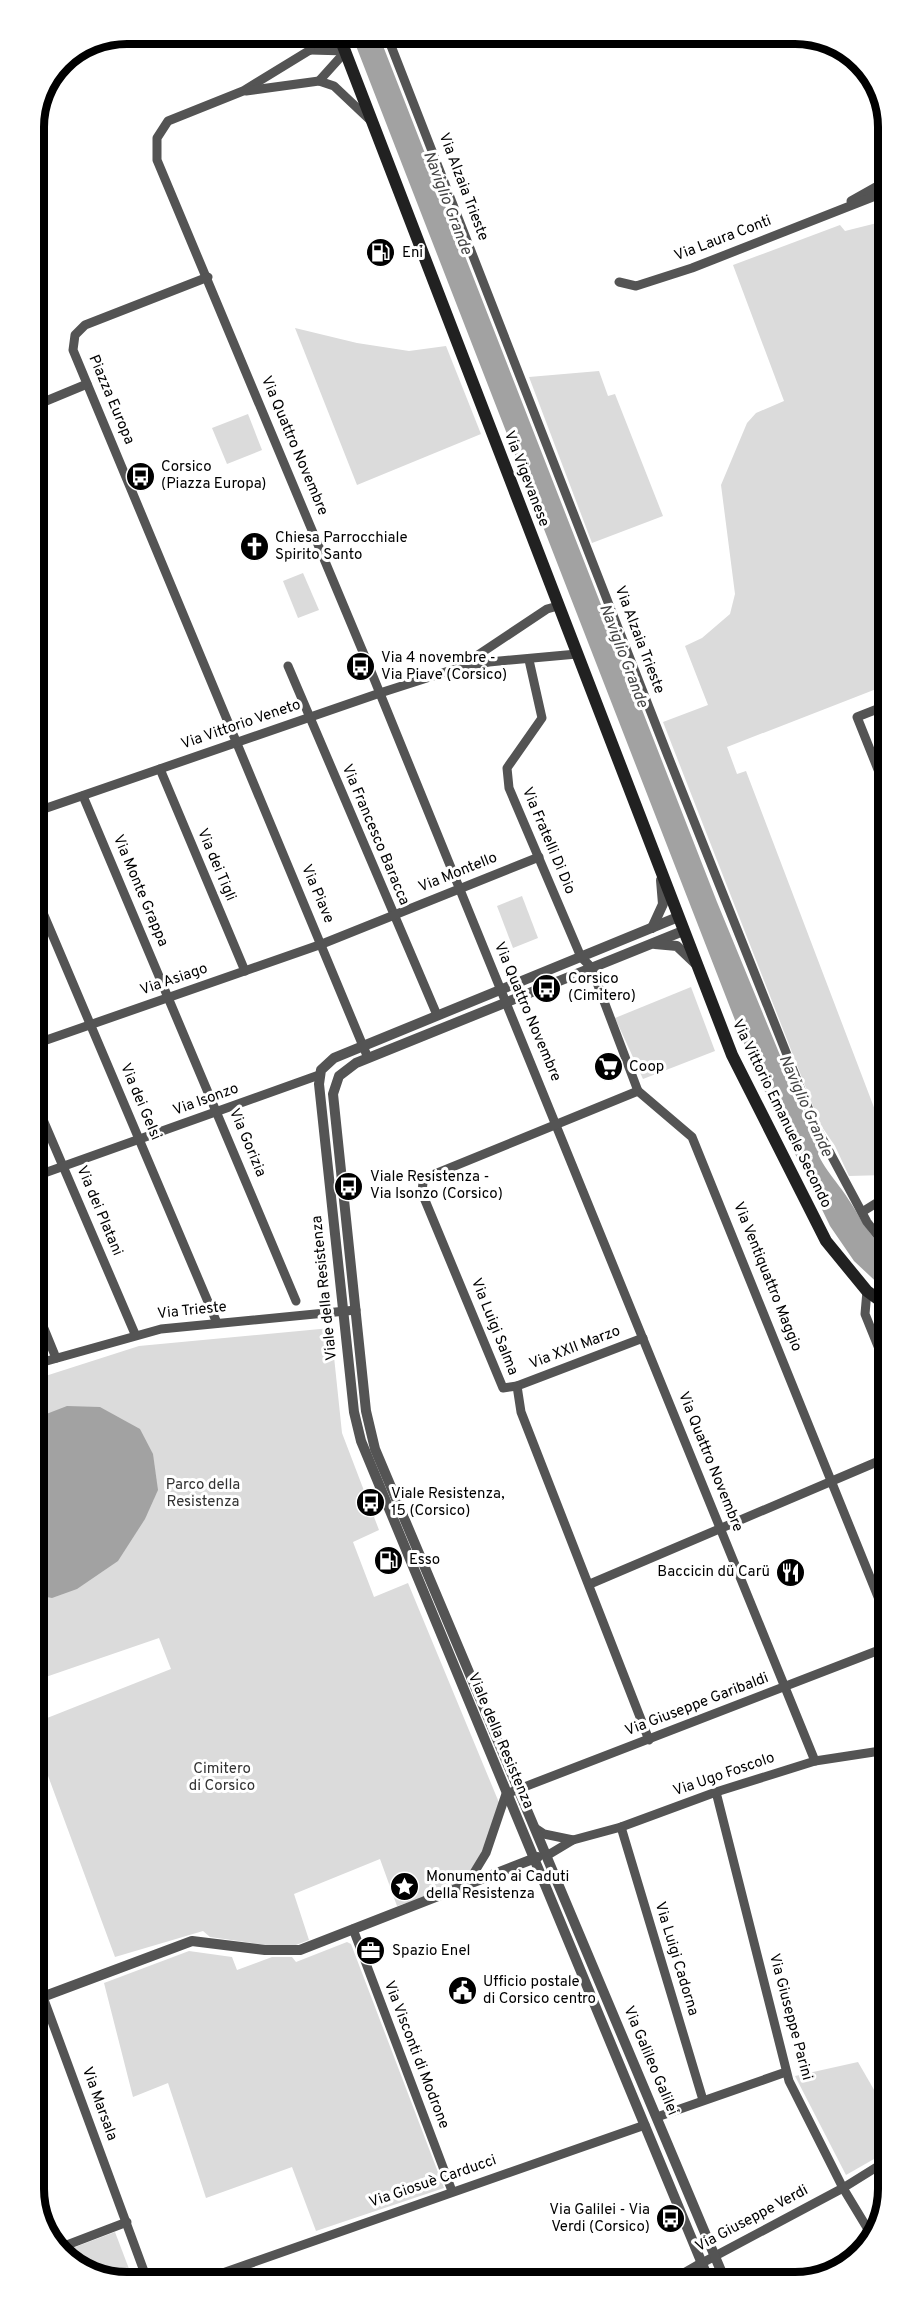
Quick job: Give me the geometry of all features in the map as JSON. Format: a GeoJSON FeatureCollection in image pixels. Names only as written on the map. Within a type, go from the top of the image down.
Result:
{"type":"FeatureCollection","features":[{"type":"Feature","properties":{"kind":"main road","name":"Via Vigevanese"},"geometry":{"type":"LineString","coordinates":[[342,43],[678,917]]}},
{"type":"Feature","properties":{"kind":"main road","name":"Via Vittorio Emanuele Secondo"},"geometry":{"type":"LineString","coordinates":[[678,917],[732,1055],[818,1226],[836,1255],[867,1291],[878,1299]]}},
{"type":"Feature","properties":{"kind":"street"},"geometry":{"type":"LineString","coordinates":[[310,50],[311,43]]}},
{"type":"Feature","properties":{"kind":"street","name":"Via Alzaia Trieste"},"geometry":{"type":"LineString","coordinates":[[390,43],[668,756],[815,1125],[862,1212],[878,1235]]}},
{"type":"Feature","properties":{"kind":"street"},"geometry":{"type":"LineString","coordinates":[[208,277],[157,160],[157,138],[168,121],[243,91],[310,50],[345,51]]}},
{"type":"Feature","properties":{"kind":"street"},"geometry":{"type":"LineString","coordinates":[[319,81],[345,51]]}},
{"type":"Feature","properties":{"kind":"street"},"geometry":{"type":"LineString","coordinates":[[243,91],[319,81],[334,86],[372,122]]}},
{"type":"Feature","properties":{"kind":"street"},"geometry":{"type":"LineString","coordinates":[[837,211],[878,186]]}},
{"type":"Feature","properties":{"kind":"street"},"geometry":{"type":"LineString","coordinates":[[837,211],[878,196]]}},
{"type":"Feature","properties":{"kind":"street","name":"Via Laura Conti"},"geometry":{"type":"LineString","coordinates":[[620,282],[636,286],[681,272],[837,211]]}},
{"type":"Feature","properties":{"kind":"street","name":"Piazza Europa"},"geometry":{"type":"LineString","coordinates":[[208,277],[86,325],[75,335],[73,350],[236,742]]}},
{"type":"Feature","properties":{"kind":"street","name":"Via Quattro Novembre"},"geometry":{"type":"LineString","coordinates":[[208,277],[458,888],[558,1125],[815,1761]]}},
{"type":"Feature","properties":{"kind":"street"},"geometry":{"type":"LineString","coordinates":[[44,402],[87,384]]}},
{"type":"Feature","properties":{"kind":"street","name":"Via Vittorio Veneto"},"geometry":{"type":"LineString","coordinates":[[458,668],[547,609],[558,606]]}},
{"type":"Feature","properties":{"kind":"street","name":"Via Vittorio Veneto"},"geometry":{"type":"LineString","coordinates":[[44,809],[458,668],[489,662],[577,654]]}},
{"type":"Feature","properties":{"kind":"street","name":"Via Fratelli Di Dio"},"geometry":{"type":"LineString","coordinates":[[529,660],[542,718],[507,768],[507,778],[581,957],[591,967]]}},
{"type":"Feature","properties":{"kind":"street","name":"Via Francesco Baracca"},"geometry":{"type":"LineString","coordinates":[[288,666],[308,718],[437,1015]]}},
{"type":"Feature","properties":{"kind":"street"},"geometry":{"type":"LineString","coordinates":[[878,709],[857,717],[878,770]]}},
{"type":"Feature","properties":{"kind":"street","name":"Via Piave"},"geometry":{"type":"LineString","coordinates":[[236,742],[368,1058]]}},
{"type":"Feature","properties":{"kind":"street","name":"Via dei Tigli"},"geometry":{"type":"LineString","coordinates":[[160,770],[245,971]]}},
{"type":"Feature","properties":{"kind":"street","name":"Via Monte Grappa"},"geometry":{"type":"LineString","coordinates":[[83,796],[169,998]]}},
{"type":"Feature","properties":{"kind":"street","name":"Via Montello"},"geometry":{"type":"LineString","coordinates":[[322,944],[539,857]]}},
{"type":"Feature","properties":{"kind":"street"},"geometry":{"type":"LineString","coordinates":[[652,928],[663,899],[659,868]]}},
{"type":"Feature","properties":{"kind":"street","name":"Via dei Gelsi"},"geometry":{"type":"LineString","coordinates":[[44,915],[217,1323]]}},
{"type":"Feature","properties":{"kind":"street"},"geometry":{"type":"LineString","coordinates":[[319,1075],[329,1061],[363,1045],[678,917]]}},
{"type":"Feature","properties":{"kind":"street","name":"Viale della Resistenza"},"geometry":{"type":"LineString","coordinates":[[533,1859],[416,1561],[370,1429],[333,1094],[336,1081],[342,1072],[368,1058],[683,931]]}},
{"type":"Feature","properties":{"kind":"street","name":"Via Asiago"},"geometry":{"type":"LineString","coordinates":[[44,1041],[322,944]]}},
{"type":"Feature","properties":{"kind":"street"},"geometry":{"type":"LineString","coordinates":[[649,944],[677,946],[697,965]]}},
{"type":"Feature","properties":{"kind":"street","name":"Via Ventiquattro Maggio"},"geometry":{"type":"LineString","coordinates":[[591,967],[638,1091],[692,1137],[878,1596]]}},
{"type":"Feature","properties":{"kind":"street","name":"Via Gorizia"},"geometry":{"type":"LineString","coordinates":[[169,998],[296,1300]]}},
{"type":"Feature","properties":{"kind":"street","name":"Viale della Resistenza"},"geometry":{"type":"LineString","coordinates":[[319,1075],[354,1412],[361,1442],[548,1855]]}},
{"type":"Feature","properties":{"kind":"street","name":"Via Isonzo"},"geometry":{"type":"LineString","coordinates":[[43,1173],[319,1075]]}},
{"type":"Feature","properties":{"kind":"street","name":"Via Luigi Salma"},"geometry":{"type":"LineString","coordinates":[[638,1091],[430,1176],[423,1182],[422,1193],[503,1388],[517,1386],[521,1412],[649,1740]]}},
{"type":"Feature","properties":{"kind":"street","name":"Via dei Platani"},"geometry":{"type":"LineString","coordinates":[[44,1121],[135,1334]]}},
{"type":"Feature","properties":{"kind":"street"},"geometry":{"type":"LineString","coordinates":[[862,1212],[878,1202]]}},
{"type":"Feature","properties":{"kind":"street"},"geometry":{"type":"LineString","coordinates":[[867,1291],[865,1314],[878,1346]]}},
{"type":"Feature","properties":{"kind":"street","name":"Via Trieste"},"geometry":{"type":"LineString","coordinates":[[43,1362],[135,1334],[217,1323],[356,1310]]}},
{"type":"Feature","properties":{"kind":"street"},"geometry":{"type":"LineString","coordinates":[[43,1327],[56,1358]]}},
{"type":"Feature","properties":{"kind":"street","name":"Via XXII Marzo"},"geometry":{"type":"LineString","coordinates":[[517,1386],[643,1338]]}},
{"type":"Feature","properties":{"kind":"street"},"geometry":{"type":"LineString","coordinates":[[590,1584],[878,1461]]}},
{"type":"Feature","properties":{"kind":"street","name":"Via Giuseppe Garibaldi"},"geometry":{"type":"LineString","coordinates":[[506,1794],[878,1651]]}},
{"type":"Feature","properties":{"kind":"street","name":"Via Ugo Foscolo"},"geometry":{"type":"LineString","coordinates":[[43,1997],[192,1941],[252,1949],[293,1951],[548,1855],[573,1840],[621,1827],[716,1792],[815,1761],[878,1751]]}},
{"type":"Feature","properties":{"kind":"street","name":"Via Giuseppe Parini"},"geometry":{"type":"LineString","coordinates":[[716,1792],[786,2072],[843,2188],[867,2228]]}},
{"type":"Feature","properties":{"kind":"street"},"geometry":{"type":"LineString","coordinates":[[466,1886],[486,1853],[506,1794]]}},
{"type":"Feature","properties":{"kind":"street","name":"Via Luigi Cadorna"},"geometry":{"type":"LineString","coordinates":[[621,1827],[704,2100]]}},
{"type":"Feature","properties":{"kind":"street","name":"Via Ugo Foscolo"},"geometry":{"type":"LineString","coordinates":[[536,1828],[544,1834],[573,1840]]}},
{"type":"Feature","properties":{"kind":"street","name":"Via Galileo Galilei"},"geometry":{"type":"LineString","coordinates":[[548,1855],[722,2272]]}},
{"type":"Feature","properties":{"kind":"street","name":"Via Galileo Galilei"},"geometry":{"type":"LineString","coordinates":[[533,1859],[706,2272]]}},
{"type":"Feature","properties":{"kind":"street","name":"Via Visconti di Modrone"},"geometry":{"type":"LineString","coordinates":[[353,1929],[452,2191]]}},
{"type":"Feature","properties":{"kind":"street","name":"Via Marsala"},"geometry":{"type":"LineString","coordinates":[[43,2006],[144,2271]]}},
{"type":"Feature","properties":{"kind":"street"},"geometry":{"type":"LineString","coordinates":[[657,2117],[786,2072]]}},
{"type":"Feature","properties":{"kind":"street","name":"Via Giosuè Carducci"},"geometry":{"type":"LineString","coordinates":[[228,2271],[645,2125]]}},
{"type":"Feature","properties":{"kind":"street","name":"Via Giuseppe Verdi"},"geometry":{"type":"LineString","coordinates":[[687,2272],[843,2188],[878,2166]]}},
{"type":"Feature","properties":{"kind":"street"},"geometry":{"type":"LineString","coordinates":[[66,2245],[127,2222]]}},
{"type":"Feature","properties":{"kind":"green space"},"geometry":{"type":"Polygon","coordinates":[[[878,223],[878,688],[727,747],[737,774],[746,771],[878,1118],[878,1175],[849,1176],[835,1146],[820,1124],[663,722],[708,705],[685,646],[702,638],[730,614],[735,594],[721,485],[747,423],[756,413],[784,401],[733,265],[840,225],[845,231],[878,223]]]}},
{"type":"Feature","properties":{"kind":"green space"},"geometry":{"type":"Polygon","coordinates":[[[295,328],[357,343],[409,351],[446,346],[481,434],[357,485],[295,328]]]}},
{"type":"Feature","properties":{"kind":"green space"},"geometry":{"type":"Polygon","coordinates":[[[599,371],[608,396],[615,394],[663,516],[592,543],[529,377],[599,371]]]}},
{"type":"Feature","properties":{"kind":"green space"},"geometry":{"type":"Polygon","coordinates":[[[248,414],[262,450],[227,464],[212,428],[248,414]]]}},
{"type":"Feature","properties":{"kind":"green space"},"geometry":{"type":"Polygon","coordinates":[[[303,573],[319,610],[298,618],[283,581],[303,573]]]}},
{"type":"Feature","properties":{"kind":"green space"},"geometry":{"type":"Polygon","coordinates":[[[522,896],[538,938],[513,948],[497,906],[522,896]]]}},
{"type":"Feature","properties":{"kind":"green space"},"geometry":{"type":"Polygon","coordinates":[[[691,987],[715,1051],[643,1079],[615,1018],[691,987]]]}},
{"type":"Feature","properties":{"kind":"green space","name":"Parco della Resistenza"},"geometry":{"type":"Polygon","coordinates":[[[331,1328],[342,1433],[379,1530],[353,1542],[374,1597],[408,1583],[500,1805],[480,1856],[461,1886],[397,1906],[380,1859],[294,1894],[309,1940],[288,1948],[210,1937],[203,1931],[115,1957],[43,1763],[43,1720],[171,1669],[159,1638],[43,1678],[43,1377],[139,1346],[331,1328]]]}},
{"type":"Feature","properties":{"kind":"green space"},"geometry":{"type":"Polygon","coordinates":[[[347,1942],[351,1944],[444,2188],[316,2231],[292,2167],[206,2198],[168,2083],[133,2097],[104,1983],[189,1951],[232,1957],[237,1970],[272,1957],[292,1957],[296,1962],[347,1942]]]}},
{"type":"Feature","properties":{"kind":"green space"},"geometry":{"type":"Polygon","coordinates":[[[858,2062],[878,2097],[878,2157],[846,2175],[795,2076],[858,2062]]]}},
{"type":"Feature","properties":{"kind":"green space"},"geometry":{"type":"Polygon","coordinates":[[[115,2232],[130,2271],[100,2267],[70,2249],[115,2232]]]}},
{"type":"Feature","properties":{"kind":"shaded area"},"geometry":{"type":"Polygon","coordinates":[[[355,43],[382,43],[717,902],[819,1150],[818,1154],[878,1243],[878,1284],[854,1261],[830,1226],[754,1069],[355,43]]]}},
{"type":"Feature","properties":{"kind":"shaded area"},"geometry":{"type":"Polygon","coordinates":[[[67,1406],[100,1407],[140,1429],[153,1454],[158,1490],[145,1519],[118,1561],[77,1589],[52,1598],[43,1596],[43,1415],[67,1406]]]}},
{"type":"Feature","properties":{"kind":"place","name":"Eni"},"geometry":{"type":"Point","coordinates":[381,253]}},
{"type":"Feature","properties":{"kind":"place","name":"Corsico (Piazza Europa)"},"geometry":{"type":"Point","coordinates":[140,476]}},
{"type":"Feature","properties":{"kind":"place","name":"Chiesa Parrocchiale Spirito Santo"},"geometry":{"type":"Point","coordinates":[254,547]}},
{"type":"Feature","properties":{"kind":"place","name":"Via 4 novembre - Via Piave (Corsico)"},"geometry":{"type":"Point","coordinates":[360,667]}},
{"type":"Feature","properties":{"kind":"place","name":"Corsico (Cimitero)"},"geometry":{"type":"Point","coordinates":[547,988]}},
{"type":"Feature","properties":{"kind":"place","name":"Coop"},"geometry":{"type":"Point","coordinates":[608,1067]}},
{"type":"Feature","properties":{"kind":"place","name":"Viale Resistenza - Via Isonzo (Corsico)"},"geometry":{"type":"Point","coordinates":[349,1186]}},
{"type":"Feature","properties":{"kind":"place","name":"Viale Resistenza, 15 (Corsico)"},"geometry":{"type":"Point","coordinates":[370,1503]}},
{"type":"Feature","properties":{"kind":"place","name":"Esso"},"geometry":{"type":"Point","coordinates":[388,1560]}},
{"type":"Feature","properties":{"kind":"place","name":"Baccicin dü Carü"},"geometry":{"type":"Point","coordinates":[791,1572]}},
{"type":"Feature","properties":{"kind":"place","name":"Monumento ai Caduti della Resistenza"},"geometry":{"type":"Point","coordinates":[405,1886]}},
{"type":"Feature","properties":{"kind":"place","name":"Spazio Enel"},"geometry":{"type":"Point","coordinates":[371,1951]}},
{"type":"Feature","properties":{"kind":"place","name":"Ufficio postale di Corsico centro"},"geometry":{"type":"Point","coordinates":[462,1991]}},
{"type":"Feature","properties":{"kind":"place","name":"Via Galilei - Via Verdi (Corsico)"},"geometry":{"type":"Point","coordinates":[671,2219]}},
{"type":"Feature","properties":{"kind":"water label","name":"Naviglio Grande"},"geometry":{"type":"Point","coordinates":[447,203]}},
{"type":"Feature","properties":{"kind":"water label","name":"Naviglio Grande"},"geometry":{"type":"Point","coordinates":[623,656]}},
{"type":"Feature","properties":{"kind":"water label","name":"Naviglio Grande"},"geometry":{"type":"Point","coordinates":[805,1106]}},
{"type":"Feature","properties":{"kind":"park label","name":"Cimitero di Corsico"},"geometry":{"type":"Point","coordinates":[222,1778]}}]}
